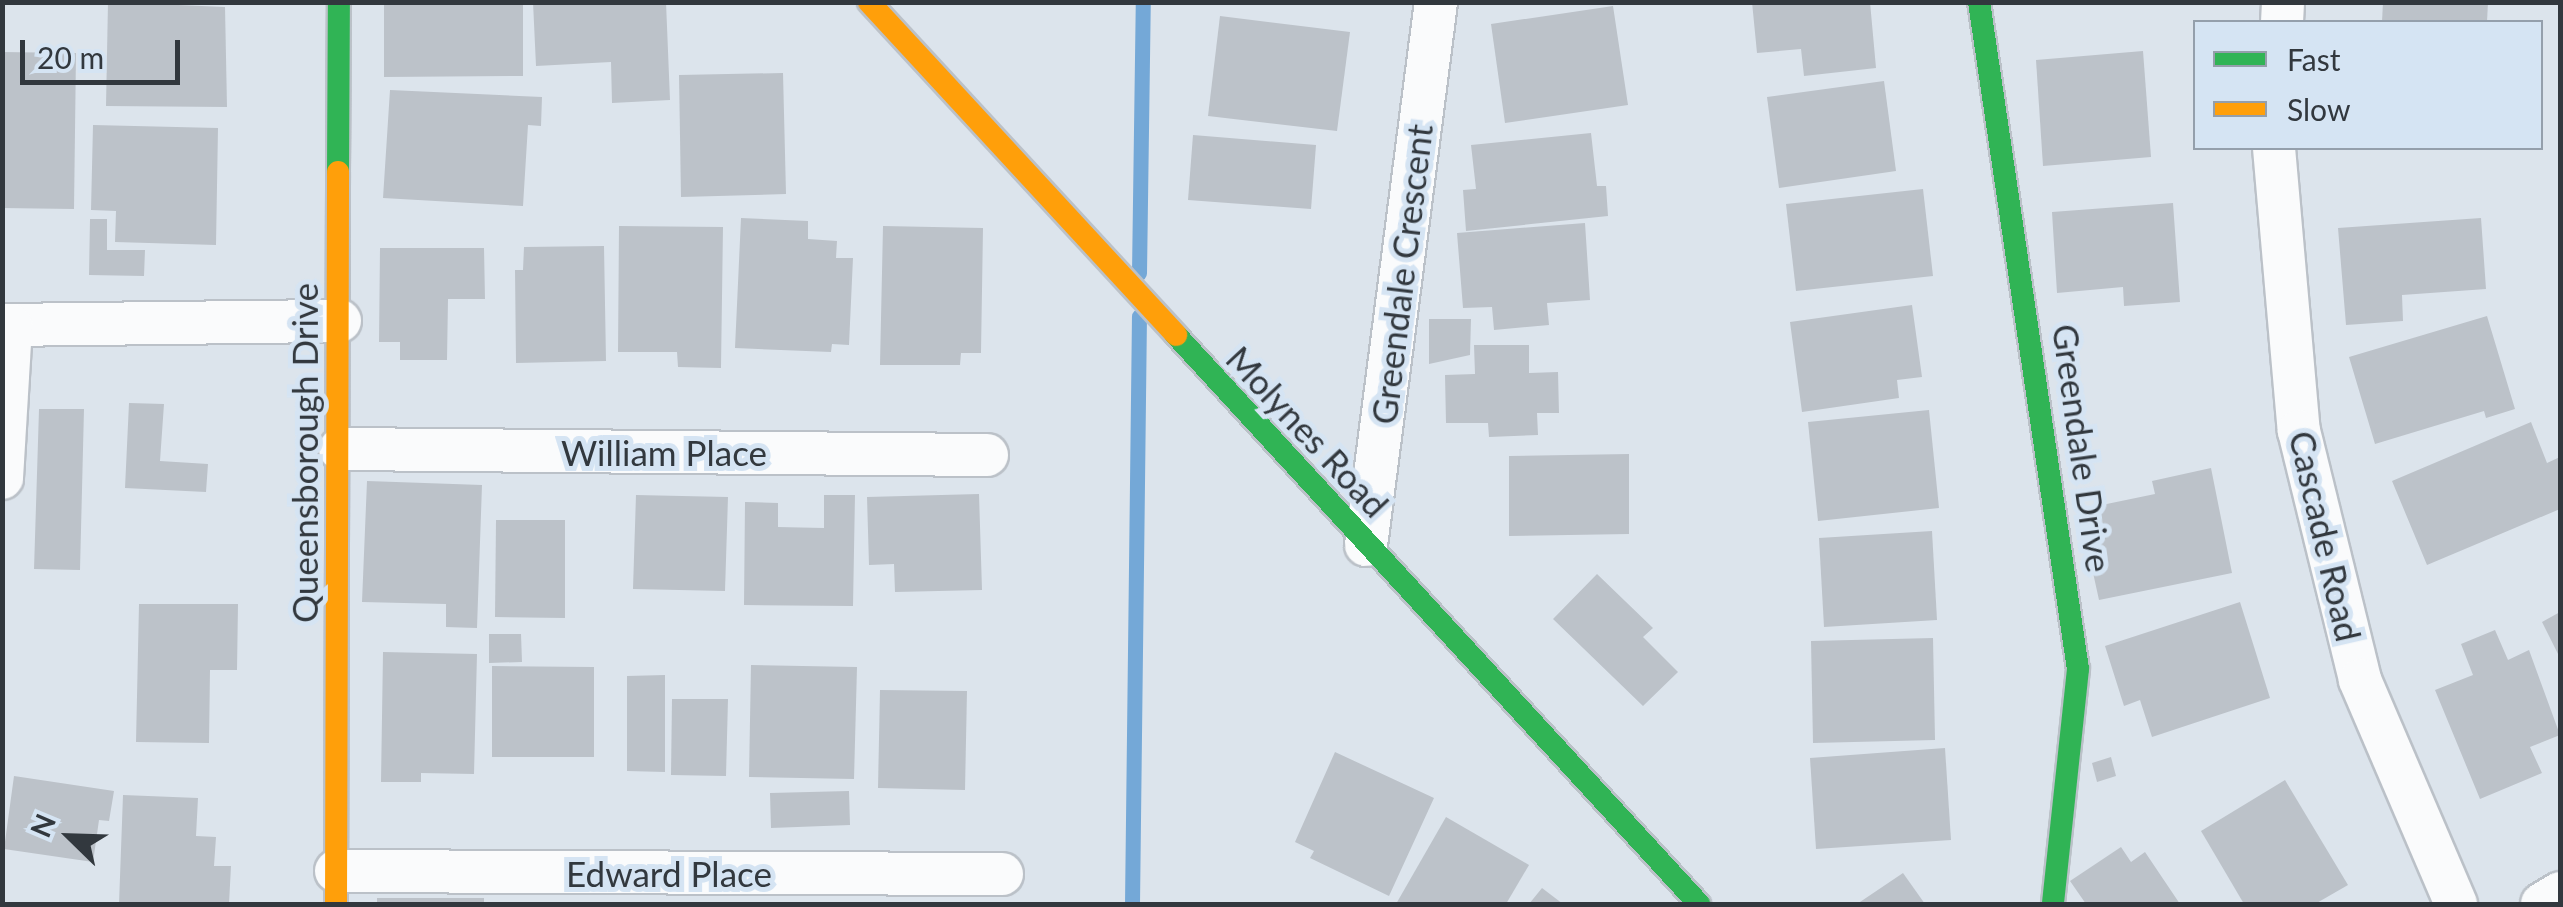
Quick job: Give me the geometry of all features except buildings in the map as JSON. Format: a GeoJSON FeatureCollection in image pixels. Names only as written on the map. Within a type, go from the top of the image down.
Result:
{"type":"FeatureCollection","features":[{"type":"Feature","properties":{"kind":"street","name":"Queensborough Drive"},"geometry":{"type":"LineString","coordinates":[[336,888],[339,2]]}},
{"type":"Feature","properties":{"kind":"street","name":"Molynes Road"},"geometry":{"type":"LineString","coordinates":[[869,2],[1031,184],[1699,904]]}},
{"type":"Feature","properties":{"kind":"street","name":"Greendale Crescent"},"geometry":{"type":"LineString","coordinates":[[1366,545],[1436,2]]}},
{"type":"Feature","properties":{"kind":"street","name":"Greendale Drive"},"geometry":{"type":"LineString","coordinates":[[1979,2],[2078,670],[2053,904]]}},
{"type":"Feature","properties":{"kind":"street","name":"Cascade Road"},"geometry":{"type":"LineString","coordinates":[[2274,150],[2298,431],[2360,680],[2456,904]]}},
{"type":"Feature","properties":{"kind":"street"},"geometry":{"type":"LineString","coordinates":[[2,478],[7,325],[340,322]]}},
{"type":"Feature","properties":{"kind":"street","name":"William Place"},"geometry":{"type":"LineString","coordinates":[[340,449],[987,454]]}},
{"type":"Feature","properties":{"kind":"street","name":"Edward Place"},"geometry":{"type":"LineString","coordinates":[[336,888],[1002,874]]}},
{"type":"Feature","properties":{"kind":"street"},"geometry":{"type":"LineString","coordinates":[[2542,904],[2560,893]]}},
{"type":"Feature","properties":{"kind":"waterway"},"geometry":{"type":"LineString","coordinates":[[1139,273],[1143,2]]}},
{"type":"Feature","properties":{"kind":"waterway"},"geometry":{"type":"LineString","coordinates":[[1132,904],[1139,316]]}},
{"type":"Feature","properties":{"kind":"traffic: fast"},"geometry":{"type":"LineString","coordinates":[[338,172],[339,2]]}},
{"type":"Feature","properties":{"kind":"traffic: fast"},"geometry":{"type":"LineString","coordinates":[[1979,2],[2078,669],[2053,904]]}},
{"type":"Feature","properties":{"kind":"traffic: fast"},"geometry":{"type":"LineString","coordinates":[[1176,335],[1699,904]]}},
{"type":"Feature","properties":{"kind":"traffic: slow"},"geometry":{"type":"LineString","coordinates":[[869,2],[1176,335]]}},
{"type":"Feature","properties":{"kind":"traffic: slow"},"geometry":{"type":"LineString","coordinates":[[336,904],[338,172]]}}]}
